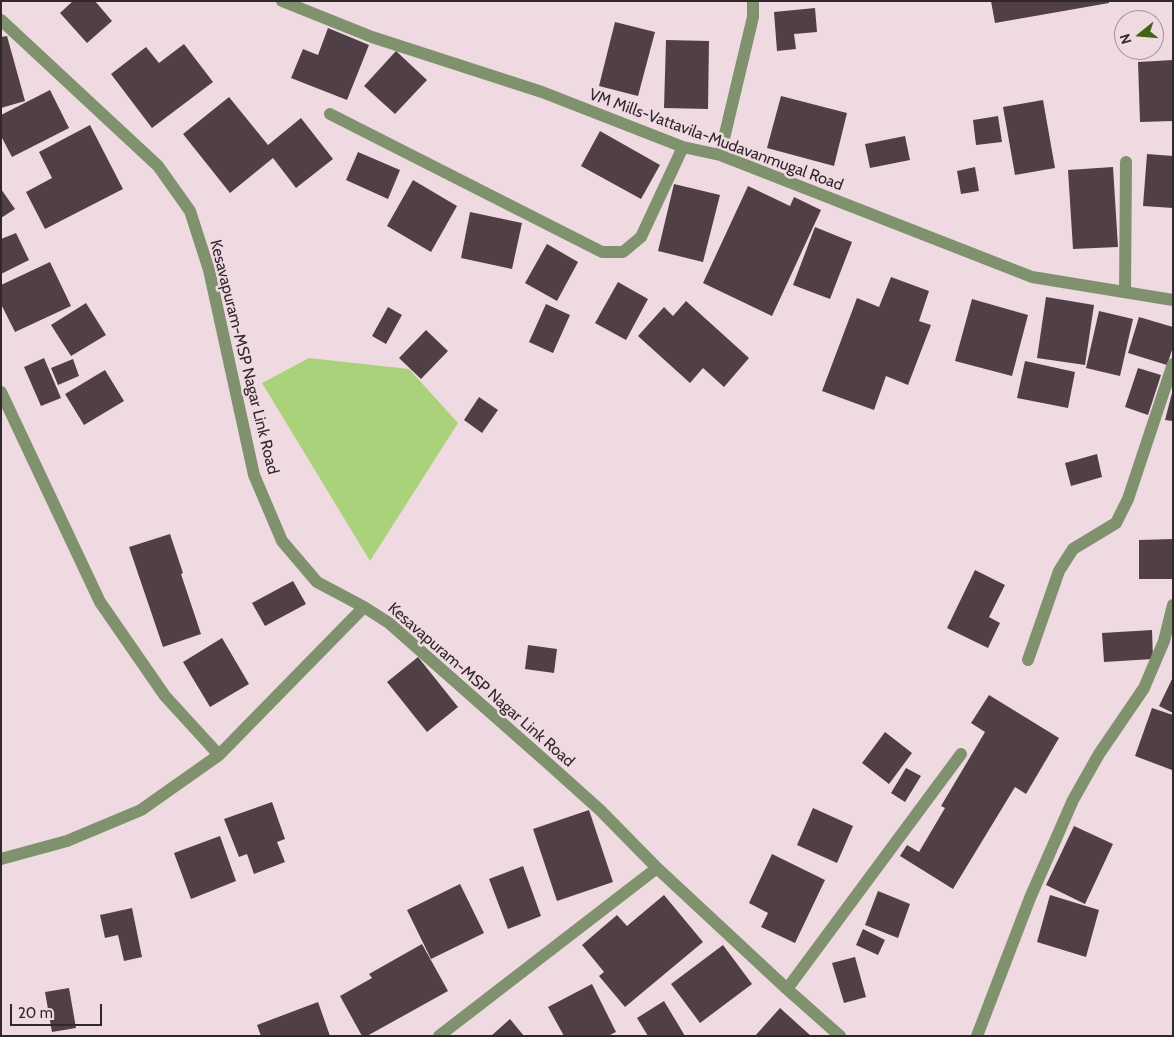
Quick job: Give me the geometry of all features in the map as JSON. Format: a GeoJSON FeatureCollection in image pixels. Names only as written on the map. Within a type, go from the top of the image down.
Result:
{"type":"FeatureCollection","features":[{"type":"Feature","properties":{"kind":"street","name":"VM Mills-Vattavila-Mudavanmugal Road"},"geometry":{"type":"LineString","coordinates":[[282,1],[372,37],[542,92],[683,147],[720,155],[1032,277],[1173,300]]}},
{"type":"Feature","properties":{"kind":"street"},"geometry":{"type":"LineString","coordinates":[[720,155],[753,17],[753,1]]}},
{"type":"Feature","properties":{"kind":"street","name":"Kesavapuram-MSP Nagar Link Road"},"geometry":{"type":"LineString","coordinates":[[1,20],[158,166],[190,211],[209,270],[254,475],[282,541],[317,582],[364,607],[389,623],[551,766],[600,810],[658,868],[787,989],[840,1036]]}},
{"type":"Feature","properties":{"kind":"street"},"geometry":{"type":"LineString","coordinates":[[330,114],[602,252],[622,252],[641,237],[683,147]]}},
{"type":"Feature","properties":{"kind":"street"},"geometry":{"type":"LineString","coordinates":[[1125,292],[1126,162]]}},
{"type":"Feature","properties":{"kind":"street"},"geometry":{"type":"LineString","coordinates":[[1028,660],[1059,571],[1074,549],[1116,523],[1128,499],[1173,364]]}},
{"type":"Feature","properties":{"kind":"street"},"geometry":{"type":"LineString","coordinates":[[1,392],[100,602],[165,696],[219,755]]}},
{"type":"Feature","properties":{"kind":"street"},"geometry":{"type":"LineString","coordinates":[[977,1036],[1030,898],[1073,800],[1099,754],[1144,688],[1164,641],[1173,605]]}},
{"type":"Feature","properties":{"kind":"street"},"geometry":{"type":"LineString","coordinates":[[1,859],[67,842],[141,810],[219,755],[364,607]]}},
{"type":"Feature","properties":{"kind":"street"},"geometry":{"type":"LineString","coordinates":[[787,989],[961,754]]}},
{"type":"Feature","properties":{"kind":"street"},"geometry":{"type":"LineString","coordinates":[[439,1036],[658,868]]}},
{"type":"Feature","properties":{"kind":"shaded area"},"geometry":{"type":"Polygon","coordinates":[[[309,358],[409,369],[458,423],[370,561],[262,383],[309,358]]]}},
{"type":"Feature","properties":{"kind":"building"},"geometry":{"type":"Polygon","coordinates":[[[73,1],[95,1],[112,21],[87,43],[60,13],[73,1]]]}},
{"type":"Feature","properties":{"kind":"building"},"geometry":{"type":"Polygon","coordinates":[[[991,1],[1109,1],[1109,3],[995,23],[991,1]]]}},
{"type":"Feature","properties":{"kind":"building"},"geometry":{"type":"Polygon","coordinates":[[[815,8],[817,32],[794,34],[796,49],[777,51],[774,12],[815,8]]]}},
{"type":"Feature","properties":{"kind":"building"},"geometry":{"type":"Polygon","coordinates":[[[615,22],[655,32],[638,96],[599,86],[615,22]]]}},
{"type":"Feature","properties":{"kind":"building"},"geometry":{"type":"Polygon","coordinates":[[[328,28],[369,45],[347,100],[291,78],[303,49],[318,55],[328,28]]]}},
{"type":"Feature","properties":{"kind":"building"},"geometry":{"type":"Polygon","coordinates":[[[7,36],[25,101],[1,108],[1,37],[7,36]]]}},
{"type":"Feature","properties":{"kind":"building"},"geometry":{"type":"Polygon","coordinates":[[[666,40],[709,41],[708,109],[664,108],[666,40]]]}},
{"type":"Feature","properties":{"kind":"building"},"geometry":{"type":"Polygon","coordinates":[[[184,44],[213,82],[152,128],[111,74],[146,47],[159,63],[184,44]]]}},
{"type":"Feature","properties":{"kind":"building"},"geometry":{"type":"Polygon","coordinates":[[[396,51],[427,80],[395,114],[364,86],[396,51]]]}},
{"type":"Feature","properties":{"kind":"building"},"geometry":{"type":"Polygon","coordinates":[[[1173,60],[1173,121],[1140,122],[1138,62],[1173,60]]]}},
{"type":"Feature","properties":{"kind":"building"},"geometry":{"type":"Polygon","coordinates":[[[50,90],[69,128],[12,157],[1,136],[1,115],[50,90]]]}},
{"type":"Feature","properties":{"kind":"building"},"geometry":{"type":"Polygon","coordinates":[[[781,96],[847,113],[834,166],[767,148],[781,96]]]}},
{"type":"Feature","properties":{"kind":"building"},"geometry":{"type":"Polygon","coordinates":[[[229,97],[268,145],[301,118],[333,159],[296,188],[273,158],[230,193],[183,134],[229,97]]]}},
{"type":"Feature","properties":{"kind":"building"},"geometry":{"type":"Polygon","coordinates":[[[1043,100],[1055,168],[1015,175],[1003,107],[1043,100]]]}},
{"type":"Feature","properties":{"kind":"building"},"geometry":{"type":"Polygon","coordinates":[[[998,116],[1002,142],[976,145],[973,120],[998,116]]]}},
{"type":"Feature","properties":{"kind":"building"},"geometry":{"type":"Polygon","coordinates":[[[90,125],[123,189],[45,229],[26,192],[52,178],[39,152],[90,125]]]}},
{"type":"Feature","properties":{"kind":"building"},"geometry":{"type":"Polygon","coordinates":[[[600,131],[660,165],[641,199],[581,166],[600,131]]]}},
{"type":"Feature","properties":{"kind":"building"},"geometry":{"type":"Polygon","coordinates":[[[905,136],[910,160],[870,168],[865,144],[905,136]]]}},
{"type":"Feature","properties":{"kind":"building"},"geometry":{"type":"Polygon","coordinates":[[[358,152],[400,170],[388,199],[346,180],[358,152]]]}},
{"type":"Feature","properties":{"kind":"building"},"geometry":{"type":"Polygon","coordinates":[[[1147,154],[1173,156],[1173,208],[1143,206],[1147,154]]]}},
{"type":"Feature","properties":{"kind":"building"},"geometry":{"type":"Polygon","coordinates":[[[975,167],[979,191],[961,194],[957,171],[975,167]]]}},
{"type":"Feature","properties":{"kind":"building"},"geometry":{"type":"Polygon","coordinates":[[[1113,167],[1118,247],[1073,249],[1068,170],[1113,167]]]}},
{"type":"Feature","properties":{"kind":"building"},"geometry":{"type":"Polygon","coordinates":[[[413,180],[457,206],[431,252],[387,226],[413,180]]]}},
{"type":"Feature","properties":{"kind":"building"},"geometry":{"type":"Polygon","coordinates":[[[674,184],[720,195],[703,262],[658,251],[674,184]]]}},
{"type":"Feature","properties":{"kind":"building"},"geometry":{"type":"Polygon","coordinates":[[[748,186],[790,206],[794,197],[821,210],[772,316],[703,283],[748,186]]]}},
{"type":"Feature","properties":{"kind":"building"},"geometry":{"type":"Polygon","coordinates":[[[1,189],[15,209],[1,218],[1,189]]]}},
{"type":"Feature","properties":{"kind":"building"},"geometry":{"type":"Polygon","coordinates":[[[470,212],[522,223],[512,269],[461,258],[470,212]]]}},
{"type":"Feature","properties":{"kind":"building"},"geometry":{"type":"Polygon","coordinates":[[[815,227],[852,242],[830,299],[793,285],[815,227]]]}},
{"type":"Feature","properties":{"kind":"building"},"geometry":{"type":"Polygon","coordinates":[[[16,233],[29,260],[1,274],[1,239],[16,233]]]}},
{"type":"Feature","properties":{"kind":"building"},"geometry":{"type":"Polygon","coordinates":[[[547,244],[578,262],[557,301],[525,283],[547,244]]]}},
{"type":"Feature","properties":{"kind":"building"},"geometry":{"type":"Polygon","coordinates":[[[50,262],[71,306],[15,332],[1,304],[1,285],[50,262]]]}},
{"type":"Feature","properties":{"kind":"building"},"geometry":{"type":"Polygon","coordinates":[[[891,277],[929,291],[919,321],[931,325],[908,385],[886,376],[874,410],[822,391],[857,298],[879,307],[891,277]]]}},
{"type":"Feature","properties":{"kind":"building"},"geometry":{"type":"Polygon","coordinates":[[[618,282],[648,299],[626,340],[595,323],[618,282]]]}},
{"type":"Feature","properties":{"kind":"building"},"geometry":{"type":"Polygon","coordinates":[[[1046,297],[1094,305],[1085,365],[1037,358],[1046,297]]]}},
{"type":"Feature","properties":{"kind":"building"},"geometry":{"type":"Polygon","coordinates":[[[972,299],[1028,315],[1012,376],[955,361],[972,299]]]}},
{"type":"Feature","properties":{"kind":"building"},"geometry":{"type":"Polygon","coordinates":[[[686,301],[749,358],[724,387],[703,368],[690,383],[638,336],[664,307],[673,316],[686,301]]]}},
{"type":"Feature","properties":{"kind":"building"},"geometry":{"type":"Polygon","coordinates":[[[86,303],[106,335],[71,356],[51,325],[86,303]]]}},
{"type":"Feature","properties":{"kind":"building"},"geometry":{"type":"Polygon","coordinates":[[[546,304],[570,315],[553,353],[529,342],[546,304]]]}},
{"type":"Feature","properties":{"kind":"building"},"geometry":{"type":"Polygon","coordinates":[[[388,307],[402,315],[386,344],[372,336],[388,307]]]}},
{"type":"Feature","properties":{"kind":"building"},"geometry":{"type":"Polygon","coordinates":[[[1099,311],[1133,319],[1120,376],[1086,368],[1099,311]]]}},
{"type":"Feature","properties":{"kind":"building"},"geometry":{"type":"Polygon","coordinates":[[[1139,317],[1173,327],[1173,347],[1167,365],[1128,353],[1139,317]]]}},
{"type":"Feature","properties":{"kind":"building"},"geometry":{"type":"Polygon","coordinates":[[[426,330],[448,351],[421,379],[399,358],[426,330]]]}},
{"type":"Feature","properties":{"kind":"building"},"geometry":{"type":"Polygon","coordinates":[[[44,358],[61,398],[41,406],[24,367],[44,358]]]}},
{"type":"Feature","properties":{"kind":"building"},"geometry":{"type":"Polygon","coordinates":[[[73,359],[79,376],[58,385],[51,368],[73,359]]]}},
{"type":"Feature","properties":{"kind":"building"},"geometry":{"type":"Polygon","coordinates":[[[1025,361],[1075,372],[1068,408],[1017,398],[1025,361]]]}},
{"type":"Feature","properties":{"kind":"building"},"geometry":{"type":"Polygon","coordinates":[[[1138,368],[1161,375],[1148,415],[1125,407],[1138,368]]]}},
{"type":"Feature","properties":{"kind":"building"},"geometry":{"type":"Polygon","coordinates":[[[105,370],[124,401],[84,425],[65,394],[105,370]]]}},
{"type":"Feature","properties":{"kind":"building"},"geometry":{"type":"Polygon","coordinates":[[[1173,393],[1173,421],[1165,420],[1173,393]]]}},
{"type":"Feature","properties":{"kind":"building"},"geometry":{"type":"Polygon","coordinates":[[[479,397],[498,410],[482,433],[464,420],[479,397]]]}},
{"type":"Feature","properties":{"kind":"building"},"geometry":{"type":"Polygon","coordinates":[[[1097,454],[1102,477],[1071,486],[1065,463],[1097,454]]]}},
{"type":"Feature","properties":{"kind":"building"},"geometry":{"type":"Polygon","coordinates":[[[170,534],[201,634],[163,647],[129,547],[170,534]]]}},
{"type":"Feature","properties":{"kind":"building"},"geometry":{"type":"Polygon","coordinates":[[[1173,539],[1173,579],[1139,579],[1139,540],[1173,539]]]}},
{"type":"Feature","properties":{"kind":"building"},"geometry":{"type":"Polygon","coordinates":[[[975,570],[1005,585],[989,617],[1000,623],[988,648],[947,628],[975,570]]]}},
{"type":"Feature","properties":{"kind":"building"},"geometry":{"type":"Polygon","coordinates":[[[293,581],[306,604],[265,626],[252,603],[293,581]]]}},
{"type":"Feature","properties":{"kind":"building"},"geometry":{"type":"Polygon","coordinates":[[[1152,630],[1153,659],[1104,662],[1102,633],[1152,630]]]}},
{"type":"Feature","properties":{"kind":"building"},"geometry":{"type":"Polygon","coordinates":[[[222,638],[249,684],[210,707],[183,662],[222,638]]]}},
{"type":"Feature","properties":{"kind":"building"},"geometry":{"type":"Polygon","coordinates":[[[528,645],[557,649],[554,673],[525,669],[528,645]]]}},
{"type":"Feature","properties":{"kind":"building"},"geometry":{"type":"Polygon","coordinates":[[[418,657],[458,707],[427,732],[387,682],[418,657]]]}},
{"type":"Feature","properties":{"kind":"building"},"geometry":{"type":"Polygon","coordinates":[[[1173,677],[1173,713],[1159,706],[1173,677]]]}},
{"type":"Feature","properties":{"kind":"building"},"geometry":{"type":"Polygon","coordinates":[[[989,695],[1059,738],[1026,794],[1015,787],[953,889],[900,856],[907,845],[919,852],[945,808],[941,806],[985,732],[971,723],[989,695]]]}},
{"type":"Feature","properties":{"kind":"building"},"geometry":{"type":"Polygon","coordinates":[[[1152,708],[1173,715],[1172,770],[1135,756],[1152,708]]]}},
{"type":"Feature","properties":{"kind":"building"},"geometry":{"type":"Polygon","coordinates":[[[885,732],[912,753],[889,784],[862,763],[885,732]]]}},
{"type":"Feature","properties":{"kind":"building"},"geometry":{"type":"Polygon","coordinates":[[[906,768],[921,776],[905,802],[891,793],[906,768]]]}},
{"type":"Feature","properties":{"kind":"building"},"geometry":{"type":"Polygon","coordinates":[[[272,802],[285,839],[277,842],[285,862],[254,874],[247,854],[239,857],[224,819],[272,802]]]}},
{"type":"Feature","properties":{"kind":"building"},"geometry":{"type":"Polygon","coordinates":[[[813,808],[853,826],[837,863],[797,845],[813,808]]]}},
{"type":"Feature","properties":{"kind":"building"},"geometry":{"type":"Polygon","coordinates":[[[589,810],[613,882],[557,901],[533,829],[589,810]]]}},
{"type":"Feature","properties":{"kind":"building"},"geometry":{"type":"Polygon","coordinates":[[[1074,826],[1113,844],[1085,904],[1046,885],[1074,826]]]}},
{"type":"Feature","properties":{"kind":"building"},"geometry":{"type":"Polygon","coordinates":[[[220,836],[236,881],[191,899],[174,853],[220,836]]]}},
{"type":"Feature","properties":{"kind":"building"},"geometry":{"type":"Polygon","coordinates":[[[772,854],[825,880],[795,943],[761,927],[768,913],[749,903],[772,854]]]}},
{"type":"Feature","properties":{"kind":"building"},"geometry":{"type":"Polygon","coordinates":[[[523,866],[541,916],[508,929],[489,879],[523,866]]]}},
{"type":"Feature","properties":{"kind":"building"},"geometry":{"type":"Polygon","coordinates":[[[460,884],[484,933],[431,959],[407,910],[460,884]]]}},
{"type":"Feature","properties":{"kind":"building"},"geometry":{"type":"Polygon","coordinates":[[[878,891],[910,904],[898,938],[865,925],[878,891]]]}},
{"type":"Feature","properties":{"kind":"building"},"geometry":{"type":"Polygon","coordinates":[[[664,895],[703,942],[625,1007],[599,976],[604,972],[582,945],[617,915],[627,926],[664,895]]]}},
{"type":"Feature","properties":{"kind":"building"},"geometry":{"type":"Polygon","coordinates":[[[1050,895],[1099,910],[1086,957],[1037,942],[1050,895]]]}},
{"type":"Feature","properties":{"kind":"building"},"geometry":{"type":"Polygon","coordinates":[[[132,908],[142,957],[124,961],[118,935],[105,938],[100,915],[132,908]]]}},
{"type":"Feature","properties":{"kind":"building"},"geometry":{"type":"Polygon","coordinates":[[[863,929],[885,940],[878,955],[856,945],[863,929]]]}},
{"type":"Feature","properties":{"kind":"building"},"geometry":{"type":"Polygon","coordinates":[[[422,944],[448,991],[367,1036],[362,1036],[340,996],[372,978],[369,974],[422,944]]]}},
{"type":"Feature","properties":{"kind":"building"},"geometry":{"type":"Polygon","coordinates":[[[723,945],[752,984],[700,1023],[671,984],[723,945]]]}},
{"type":"Feature","properties":{"kind":"building"},"geometry":{"type":"Polygon","coordinates":[[[855,957],[866,997],[844,1003],[832,963],[855,957]]]}},
{"type":"Feature","properties":{"kind":"building"},"geometry":{"type":"Polygon","coordinates":[[[592,984],[616,1032],[608,1036],[564,1036],[548,1007],[592,984]]]}},
{"type":"Feature","properties":{"kind":"building"},"geometry":{"type":"Polygon","coordinates":[[[69,988],[76,1028],[52,1032],[45,992],[69,988]]]}},
{"type":"Feature","properties":{"kind":"building"},"geometry":{"type":"Polygon","coordinates":[[[664,1001],[685,1036],[648,1036],[637,1018],[664,1001]]]}},
{"type":"Feature","properties":{"kind":"building"},"geometry":{"type":"Polygon","coordinates":[[[318,1002],[330,1036],[261,1036],[257,1025],[318,1002]]]}},
{"type":"Feature","properties":{"kind":"building"},"geometry":{"type":"Polygon","coordinates":[[[780,1008],[811,1036],[755,1036],[780,1008]]]}},
{"type":"Feature","properties":{"kind":"building"},"geometry":{"type":"Polygon","coordinates":[[[510,1019],[524,1036],[491,1036],[510,1019]]]}}]}
